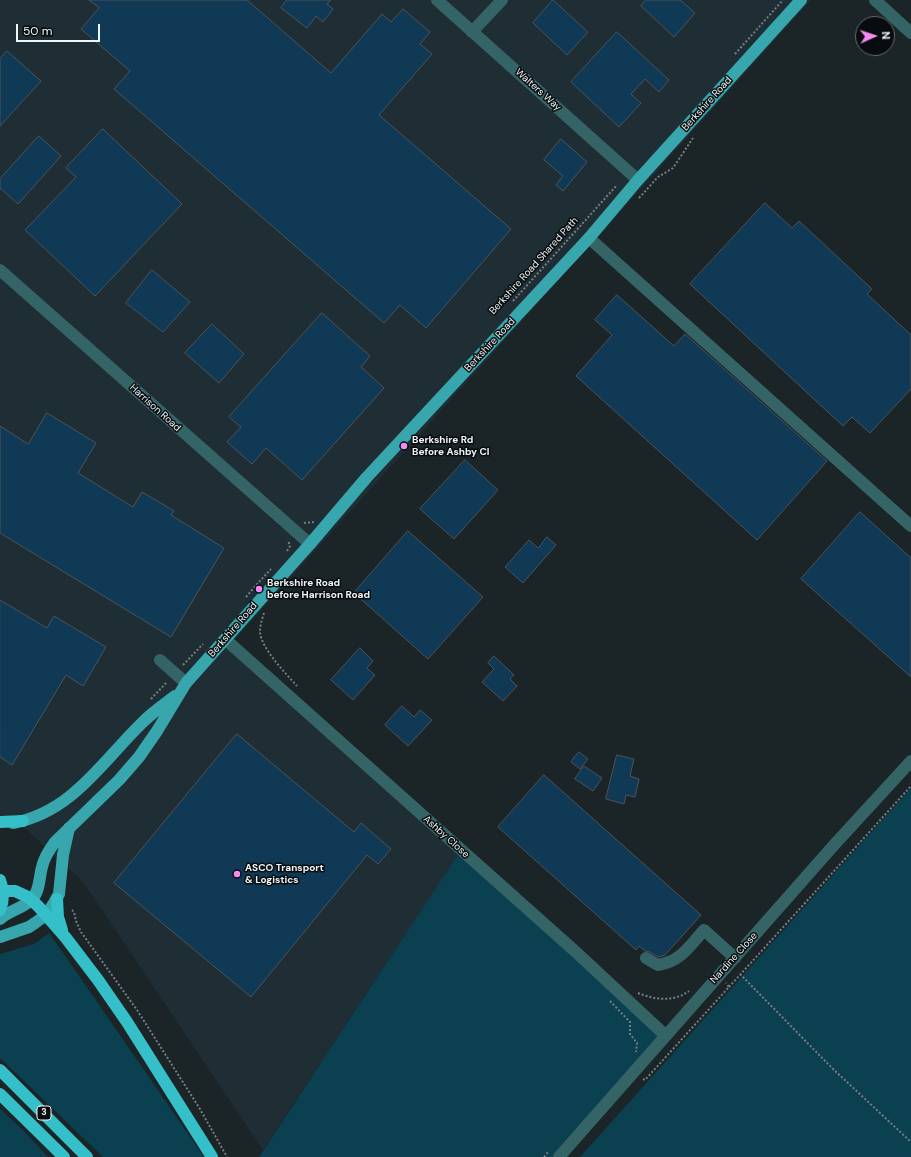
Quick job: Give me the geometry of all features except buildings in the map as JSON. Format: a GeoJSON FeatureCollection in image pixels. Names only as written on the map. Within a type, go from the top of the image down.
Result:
{"type":"FeatureCollection","features":[{"type":"Feature","properties":{"kind":"highway"},"geometry":{"type":"LineString","coordinates":[[0,822],[23,821]]}},
{"type":"Feature","properties":{"kind":"highway"},"geometry":{"type":"LineString","coordinates":[[0,910],[2,902],[1,887],[15,891],[28,897],[66,938],[98,980],[127,1022],[212,1157]]}},
{"type":"Feature","properties":{"kind":"highway"},"geometry":{"type":"LineString","coordinates":[[57,899],[58,917],[66,938]]}},
{"type":"Feature","properties":{"kind":"highway","name":"3"},"geometry":{"type":"LineString","coordinates":[[0,1070],[87,1157]]}},
{"type":"Feature","properties":{"kind":"highway","name":"3"},"geometry":{"type":"LineString","coordinates":[[0,1094],[64,1157]]}},
{"type":"Feature","properties":{"kind":"main road","name":"Berkshire Road"},"geometry":{"type":"LineString","coordinates":[[31,900],[37,891],[42,867],[48,852],[55,842],[118,780],[139,757],[184,687],[225,639],[368,477],[589,238],[638,180],[801,0]]}},
{"type":"Feature","properties":{"kind":"main road","name":"Berkshire Road"},"geometry":{"type":"LineString","coordinates":[[0,825],[23,821],[45,813],[75,792],[145,720],[184,687]]}},
{"type":"Feature","properties":{"kind":"main road"},"geometry":{"type":"LineString","coordinates":[[0,937],[29,927],[46,915],[57,899],[59,894],[63,855],[69,828]]}},
{"type":"Feature","properties":{"kind":"main road"},"geometry":{"type":"LineString","coordinates":[[0,919],[9,912],[19,908],[31,900]]}},
{"type":"Feature","properties":{"kind":"street","name":"Walters Way"},"geometry":{"type":"LineString","coordinates":[[437,0],[638,180]]}},
{"type":"Feature","properties":{"kind":"street"},"geometry":{"type":"LineString","coordinates":[[472,32],[502,0]]}},
{"type":"Feature","properties":{"kind":"street"},"geometry":{"type":"LineString","coordinates":[[875,0],[911,33]]}},
{"type":"Feature","properties":{"kind":"street"},"geometry":{"type":"LineString","coordinates":[[589,238],[911,526]]}},
{"type":"Feature","properties":{"kind":"street","name":"Harrison Road"},"geometry":{"type":"LineString","coordinates":[[0,270],[289,532],[310,544]]}},
{"type":"Feature","properties":{"kind":"street","name":"Ashby Close"},"geometry":{"type":"LineString","coordinates":[[225,639],[577,953],[666,1035]]}},
{"type":"Feature","properties":{"kind":"street"},"geometry":{"type":"LineString","coordinates":[[160,660],[184,687]]}},
{"type":"Feature","properties":{"kind":"street","name":"Nardine Close"},"geometry":{"type":"LineString","coordinates":[[559,1157],[834,845],[911,761]]}},
{"type":"Feature","properties":{"kind":"street"},"geometry":{"type":"LineString","coordinates":[[646,958],[658,966],[667,964],[682,955],[704,930],[735,958]]}},
{"type":"Feature","properties":{"kind":"path"},"geometry":{"type":"LineString","coordinates":[[730,59],[783,0]]}},
{"type":"Feature","properties":{"kind":"path","name":"Berkshire Road Shared Path"},"geometry":{"type":"LineString","coordinates":[[510,304],[629,172]]}},
{"type":"Feature","properties":{"kind":"path"},"geometry":{"type":"LineString","coordinates":[[287,552],[290,546],[289,532],[300,521],[305,523],[317,520]]}},
{"type":"Feature","properties":{"kind":"path"},"geometry":{"type":"LineString","coordinates":[[246,599],[247,595],[272,567]]}},
{"type":"Feature","properties":{"kind":"path"},"geometry":{"type":"LineString","coordinates":[[266,609],[262,618],[260,633],[275,661],[301,691]]}},
{"type":"Feature","properties":{"kind":"path"},"geometry":{"type":"LineString","coordinates":[[150,700],[160,689]]}},
{"type":"Feature","properties":{"kind":"path"},"geometry":{"type":"LineString","coordinates":[[729,987],[911,786]]}},
{"type":"Feature","properties":{"kind":"path"},"geometry":{"type":"LineString","coordinates":[[72,910],[81,932],[137,1010],[200,1109],[227,1157]]}},
{"type":"Feature","properties":{"kind":"path"},"geometry":{"type":"LineString","coordinates":[[740,974],[832,1068],[911,1142]]}},
{"type":"Feature","properties":{"kind":"shaded area"},"geometry":{"type":"Polygon","coordinates":[[[0,0],[811,0],[231,644],[462,850],[263,1150],[83,882],[28,831],[0,814],[0,0]]]}},
{"type":"Feature","properties":{"kind":"shaded area"},"geometry":{"type":"Polygon","coordinates":[[[911,788],[911,1157],[580,1157],[911,788]]]}},
{"type":"Feature","properties":{"kind":"shaded area"},"geometry":{"type":"Polygon","coordinates":[[[461,850],[665,1035],[559,1157],[259,1157],[461,850]]]}},
{"type":"Feature","properties":{"kind":"shaded area"},"geometry":{"type":"Polygon","coordinates":[[[49,933],[204,1157],[103,1157],[0,1058],[0,954],[34,944],[49,933]]]}},
{"type":"Feature","properties":{"kind":"shaded area"},"geometry":{"type":"Polygon","coordinates":[[[0,1109],[23,1130],[48,1157],[0,1157],[0,1109]]]}},
{"type":"Feature","properties":{"kind":"place","name":"Berkshire Rd Before Ashby Cl"},"geometry":{"type":"Point","coordinates":[404,446]}},
{"type":"Feature","properties":{"kind":"place","name":"Berkshire Road before Harrison Road"},"geometry":{"type":"Point","coordinates":[259,589]}},
{"type":"Feature","properties":{"kind":"place","name":"ASCO Transport & Logistics"},"geometry":{"type":"Point","coordinates":[237,874]}}]}
